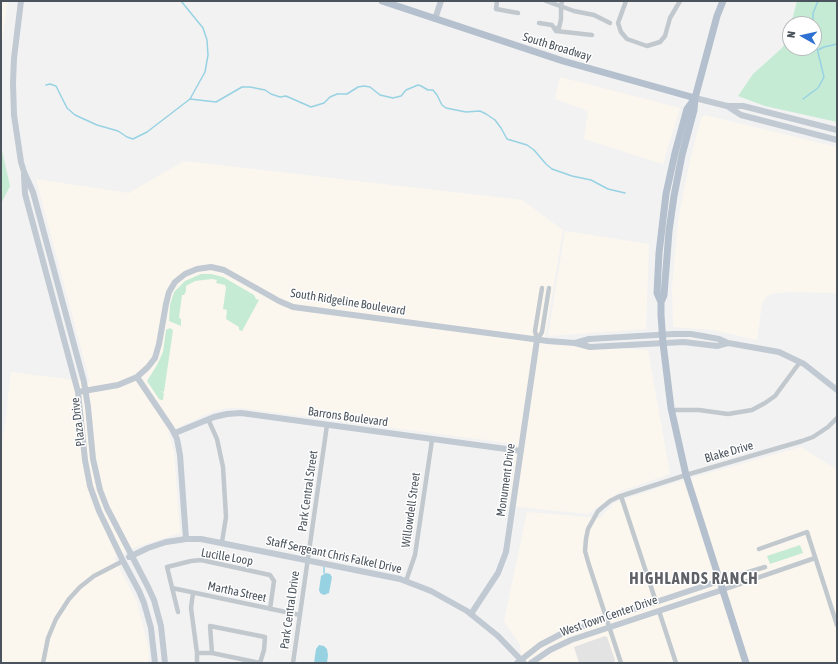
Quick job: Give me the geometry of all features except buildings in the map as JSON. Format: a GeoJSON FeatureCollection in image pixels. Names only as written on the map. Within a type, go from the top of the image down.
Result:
{"type":"FeatureCollection","features":[{"type":"Feature","properties":{"kind":"main road","name":"South Broadway"},"geometry":{"type":"LineString","coordinates":[[382,1],[564,61],[695,98]]}},
{"type":"Feature","properties":{"kind":"main road"},"geometry":{"type":"LineString","coordinates":[[724,1],[717,16],[695,98],[694,110],[682,155],[674,196],[667,246],[664,295],[661,302],[662,335],[671,410],[686,475],[746,663]]}},
{"type":"Feature","properties":{"kind":"street","name":"Plaza Drive"},"geometry":{"type":"LineString","coordinates":[[21,1],[14,58],[13,100],[17,137],[24,172],[25,194],[78,392],[85,460],[90,486],[99,512],[139,591],[146,609],[151,628],[155,663]]}},
{"type":"Feature","properties":{"kind":"street"},"geometry":{"type":"LineString","coordinates":[[435,19],[442,1]]}},
{"type":"Feature","properties":{"kind":"street"},"geometry":{"type":"LineString","coordinates":[[497,1],[496,9],[518,13]]}},
{"type":"Feature","properties":{"kind":"street"},"geometry":{"type":"LineString","coordinates":[[546,1],[562,3],[574,11],[594,15],[610,23]]}},
{"type":"Feature","properties":{"kind":"street"},"geometry":{"type":"LineString","coordinates":[[626,1],[618,23],[621,32],[627,39],[647,46],[660,42],[665,36],[670,18],[680,1]]}},
{"type":"Feature","properties":{"kind":"street"},"geometry":{"type":"LineString","coordinates":[[554,28],[559,28],[562,3]]}},
{"type":"Feature","properties":{"kind":"street"},"geometry":{"type":"LineString","coordinates":[[538,23],[554,28],[592,35]]}},
{"type":"Feature","properties":{"kind":"street","name":"South Broadway"},"geometry":{"type":"LineString","coordinates":[[695,98],[727,106],[743,106],[837,130]]}},
{"type":"Feature","properties":{"kind":"street","name":"South Broadway"},"geometry":{"type":"LineString","coordinates":[[727,106],[741,115],[837,140]]}},
{"type":"Feature","properties":{"kind":"street","name":"Plaza Drive"},"geometry":{"type":"LineString","coordinates":[[24,172],[32,192],[86,391],[93,459],[100,490],[107,508],[148,586],[158,612],[165,663]]}},
{"type":"Feature","properties":{"kind":"street"},"geometry":{"type":"LineString","coordinates":[[37,240],[41,242],[48,268],[50,271],[54,270]]}},
{"type":"Feature","properties":{"kind":"street","name":"South Ridgeline Boulevard"},"geometry":{"type":"LineString","coordinates":[[78,392],[118,386],[136,377],[148,367],[155,358],[160,344],[166,304],[175,282],[185,274],[197,269],[211,267],[224,270],[279,301],[293,307],[537,340],[575,343],[590,348],[684,342],[717,346],[728,343]]}},
{"type":"Feature","properties":{"kind":"street","name":"Monument Drive"},"geometry":{"type":"LineString","coordinates":[[471,614],[493,581],[504,558],[537,340],[535,331],[542,288]]}},
{"type":"Feature","properties":{"kind":"street","name":"Monument Drive"},"geometry":{"type":"LineString","coordinates":[[537,340],[542,332],[549,288]]}},
{"type":"Feature","properties":{"kind":"street","name":"South Ridgeline Boulevard"},"geometry":{"type":"LineString","coordinates":[[575,343],[589,339],[691,334],[719,339],[728,343]]}},
{"type":"Feature","properties":{"kind":"street"},"geometry":{"type":"LineString","coordinates":[[728,343],[778,352],[804,364],[837,390]]}},
{"type":"Feature","properties":{"kind":"street"},"geometry":{"type":"LineString","coordinates":[[671,410],[699,410],[728,414],[740,413],[756,408],[775,396],[800,362]]}},
{"type":"Feature","properties":{"kind":"street"},"geometry":{"type":"LineString","coordinates":[[136,377],[175,433],[180,455],[186,539]]}},
{"type":"Feature","properties":{"kind":"street","name":"Barrons Boulevard"},"geometry":{"type":"LineString","coordinates":[[175,433],[208,419],[222,415],[241,413],[521,452]]}},
{"type":"Feature","properties":{"kind":"street","name":"Blake Drive"},"geometry":{"type":"LineString","coordinates":[[621,663],[587,559],[585,545],[588,529],[598,511],[610,501],[621,496],[802,441],[812,437],[828,427],[837,418]]}},
{"type":"Feature","properties":{"kind":"street"},"geometry":{"type":"LineString","coordinates":[[208,419],[218,441],[223,467],[226,517],[222,542]]}},
{"type":"Feature","properties":{"kind":"street","name":"Park Central Street"},"geometry":{"type":"LineString","coordinates":[[307,560],[327,425]]}},
{"type":"Feature","properties":{"kind":"street","name":"Willowdell Street"},"geometry":{"type":"LineString","coordinates":[[406,581],[415,556],[432,440]]}},
{"type":"Feature","properties":{"kind":"street"},"geometry":{"type":"LineString","coordinates":[[621,496],[656,602]]}},
{"type":"Feature","properties":{"kind":"street"},"geometry":{"type":"LineString","coordinates":[[759,549],[807,532],[837,625]]}},
{"type":"Feature","properties":{"kind":"street","name":"Staff Sergeant Chris Falkel Drive"},"geometry":{"type":"LineString","coordinates":[[123,561],[159,544],[186,539],[201,539],[222,542],[406,581],[435,593],[471,614],[498,636],[521,662]]}},
{"type":"Feature","properties":{"kind":"street"},"geometry":{"type":"LineString","coordinates":[[722,590],[815,558]]}},
{"type":"Feature","properties":{"kind":"street","name":"Lucille Loop"},"geometry":{"type":"LineString","coordinates":[[178,612],[167,567],[201,560],[270,575],[274,581],[270,609]]}},
{"type":"Feature","properties":{"kind":"street","name":"Park Central Drive"},"geometry":{"type":"LineString","coordinates":[[293,663],[307,560]]}},
{"type":"Feature","properties":{"kind":"street"},"geometry":{"type":"LineString","coordinates":[[43,663],[48,638],[56,619],[69,600],[80,587],[94,576],[123,561]]}},
{"type":"Feature","properties":{"kind":"street"},"geometry":{"type":"LineString","coordinates":[[719,581],[765,567]]}},
{"type":"Feature","properties":{"kind":"street","name":"West Town Center Drive"},"geometry":{"type":"LineString","coordinates":[[521,662],[540,645],[555,637],[606,618],[719,581]]}},
{"type":"Feature","properties":{"kind":"street"},"geometry":{"type":"LineString","coordinates":[[172,588],[193,592]]}},
{"type":"Feature","properties":{"kind":"street","name":"West Town Center Drive"},"geometry":{"type":"LineString","coordinates":[[531,663],[543,654],[560,645],[609,627],[722,590]]}},
{"type":"Feature","properties":{"kind":"street","name":"Martha Street"},"geometry":{"type":"LineString","coordinates":[[197,663],[191,608],[193,592],[300,615]]}},
{"type":"Feature","properties":{"kind":"street"},"geometry":{"type":"LineString","coordinates":[[659,611],[676,663]]}},
{"type":"Feature","properties":{"kind":"street"},"geometry":{"type":"LineString","coordinates":[[197,653],[212,653],[260,663],[264,650],[265,637],[210,626],[212,653]]}},
{"type":"Feature","properties":{"kind":"shaded area"},"geometry":{"type":"Polygon","coordinates":[[[1,1],[8,1],[1,46],[1,1]]]}},
{"type":"Feature","properties":{"kind":"shaded area"},"geometry":{"type":"Polygon","coordinates":[[[560,77],[680,108],[663,164],[584,139],[588,111],[555,99],[560,77]]]}},
{"type":"Feature","properties":{"kind":"shaded area"},"geometry":{"type":"Polygon","coordinates":[[[705,115],[837,147],[837,293],[788,292],[771,294],[765,298],[762,304],[757,340],[712,330],[673,327],[672,288],[678,221],[690,160],[701,118],[705,115]]]}},
{"type":"Feature","properties":{"kind":"shaded area"},"geometry":{"type":"Polygon","coordinates":[[[184,161],[522,200],[563,230],[544,344],[648,350],[670,474],[621,491],[588,514],[509,506],[517,444],[241,408],[227,408],[213,411],[168,432],[174,452],[180,533],[133,548],[114,558],[137,602],[149,651],[148,663],[1,663],[1,457],[11,372],[90,382],[36,179],[129,193],[184,161]]]}},
{"type":"Feature","properties":{"kind":"shaded area"},"geometry":{"type":"Polygon","coordinates":[[[565,231],[649,244],[646,329],[548,336],[565,231]]]}},
{"type":"Feature","properties":{"kind":"shaded area"},"geometry":{"type":"Polygon","coordinates":[[[801,447],[837,470],[837,663],[522,663],[520,645],[504,621],[527,512],[600,518],[614,503],[674,483],[801,447]]]}},
{"type":"Feature","properties":{"kind":"shaded area"},"geometry":{"type":"Polygon","coordinates":[[[605,636],[607,637],[615,660],[614,663],[579,663],[574,647],[605,636]]]}},
{"type":"Feature","properties":{"kind":"green space"},"geometry":{"type":"Polygon","coordinates":[[[797,1],[836,1],[837,122],[765,106],[738,96],[753,74],[782,48],[782,56],[822,56],[822,16],[793,16],[797,1]]]}},
{"type":"Feature","properties":{"kind":"green space"},"geometry":{"type":"Polygon","coordinates":[[[1,146],[10,186],[1,204],[1,146]]]}},
{"type":"Feature","properties":{"kind":"green space"},"geometry":{"type":"Polygon","coordinates":[[[201,274],[211,274],[223,277],[254,295],[256,299],[259,300],[242,331],[239,330],[239,327],[226,319],[227,310],[223,309],[226,288],[225,285],[216,283],[217,280],[212,279],[195,281],[186,286],[186,291],[184,295],[182,295],[179,318],[181,319],[181,326],[169,321],[170,305],[174,292],[185,281],[201,274]]]}},
{"type":"Feature","properties":{"kind":"green space"},"geometry":{"type":"Polygon","coordinates":[[[170,328],[173,330],[164,392],[160,391],[164,393],[163,400],[161,400],[147,381],[163,352],[166,330],[170,328]]]}},
{"type":"Feature","properties":{"kind":"green space"},"geometry":{"type":"Polygon","coordinates":[[[800,545],[803,553],[770,564],[767,556],[800,545]]]}},
{"type":"Feature","properties":{"kind":"water"},"geometry":{"type":"Polygon","coordinates":[[[326,573],[330,574],[332,577],[329,593],[324,595],[320,593],[319,590],[321,576],[326,573]]]}},
{"type":"Feature","properties":{"kind":"water"},"geometry":{"type":"Polygon","coordinates":[[[319,645],[324,646],[327,649],[327,663],[314,663],[316,649],[319,645]]]}},
{"type":"Feature","properties":{"kind":"waterway"},"geometry":{"type":"LineString","coordinates":[[181,1],[203,28],[207,40],[208,55],[205,72],[190,99]]}},
{"type":"Feature","properties":{"kind":"waterway"},"geometry":{"type":"LineString","coordinates":[[813,16],[818,1]]}},
{"type":"Feature","properties":{"kind":"waterway"},"geometry":{"type":"LineString","coordinates":[[822,48],[837,44]]}},
{"type":"Feature","properties":{"kind":"waterway"},"geometry":{"type":"LineString","coordinates":[[803,99],[818,88],[824,77],[819,56]]}},
{"type":"Feature","properties":{"kind":"waterway"},"geometry":{"type":"LineString","coordinates":[[46,85],[50,84],[56,86],[67,108],[75,115],[97,125],[118,131],[133,139],[147,132],[190,99],[216,102],[242,87],[265,90],[280,97],[286,96],[311,107],[324,103],[330,97],[337,94],[347,94],[358,87],[370,87],[380,95],[393,98],[401,96],[406,90],[418,85],[428,90],[433,90],[442,105],[446,108],[466,112],[480,111],[486,114],[495,120],[507,139],[527,145],[534,150],[552,169],[572,176],[591,180],[608,189],[625,193]]}},
{"type":"Feature","properties":{"kind":"waterway"},"geometry":{"type":"LineString","coordinates":[[324,567],[324,573]]}},
{"type":"Feature","properties":{"kind":"district","name":"HIGHLANDS RANCH"},"geometry":{"type":"Point","coordinates":[694,579]}}]}
